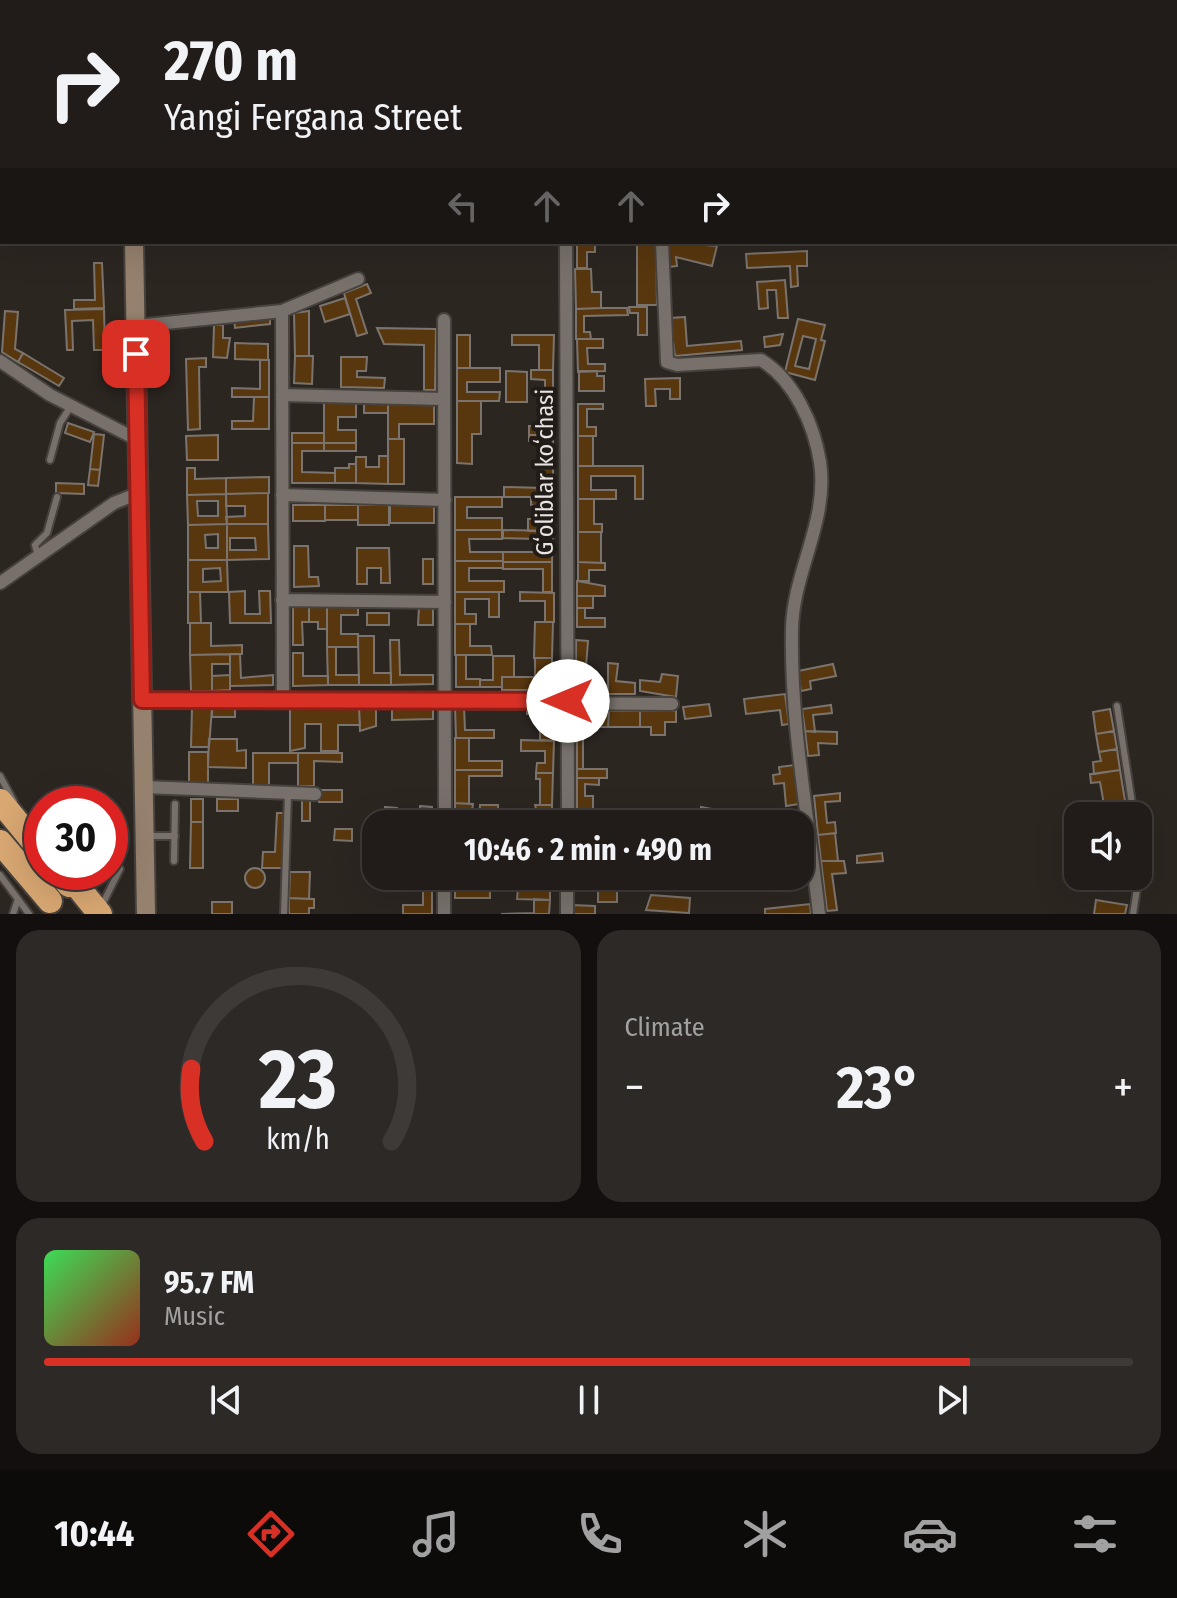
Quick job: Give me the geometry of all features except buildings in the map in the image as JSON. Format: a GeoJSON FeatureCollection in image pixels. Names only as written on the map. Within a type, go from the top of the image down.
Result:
{"type":"FeatureCollection","features":[{"type":"Feature","properties":{"kind":"highway"},"geometry":{"type":"LineString","coordinates":[[0,801],[24,830]]}},
{"type":"Feature","properties":{"kind":"highway"},"geometry":{"type":"LineString","coordinates":[[0,842],[63,894],[99,913]]}},
{"type":"Feature","properties":{"kind":"main road"},"geometry":{"type":"LineString","coordinates":[[134,244],[146,914]]}},
{"type":"Feature","properties":{"kind":"street","name":"Gʻoliblar koʻchasi"},"geometry":{"type":"LineString","coordinates":[[566,244],[568,810]]}},
{"type":"Feature","properties":{"kind":"street"},"geometry":{"type":"LineString","coordinates":[[662,244],[667,362],[677,365],[761,360],[793,388],[819,458],[823,492],[792,624],[793,683],[803,810]]}},
{"type":"Feature","properties":{"kind":"street"},"geometry":{"type":"LineString","coordinates":[[136,326],[282,311],[358,279]]}},
{"type":"Feature","properties":{"kind":"street"},"geometry":{"type":"LineString","coordinates":[[282,311],[283,700]]}},
{"type":"Feature","properties":{"kind":"street"},"geometry":{"type":"LineString","coordinates":[[444,320],[445,810]]}},
{"type":"Feature","properties":{"kind":"street"},"geometry":{"type":"LineString","coordinates":[[0,361],[71,406],[138,440]]}},
{"type":"Feature","properties":{"kind":"street"},"geometry":{"type":"LineString","coordinates":[[282,395],[444,399]]}},
{"type":"Feature","properties":{"kind":"street"},"geometry":{"type":"LineString","coordinates":[[0,583],[114,503],[139,493]]}},
{"type":"Feature","properties":{"kind":"street"},"geometry":{"type":"LineString","coordinates":[[282,495],[445,500]]}},
{"type":"Feature","properties":{"kind":"street"},"geometry":{"type":"LineString","coordinates":[[282,600],[445,602]]}},
{"type":"Feature","properties":{"kind":"street"},"geometry":{"type":"LineString","coordinates":[[142,700],[672,704]]}},
{"type":"Feature","properties":{"kind":"street"},"geometry":{"type":"LineString","coordinates":[[144,787],[315,794]]}},
{"type":"Feature","properties":{"kind":"street"},"geometry":{"type":"LineString","coordinates":[[814,887],[819,914]]}},
{"type":"Feature","properties":{"kind":"street"},"geometry":{"type":"LineString","coordinates":[[444,890],[444,914]]}},
{"type":"Feature","properties":{"kind":"street"},"geometry":{"type":"LineString","coordinates":[[567,890],[567,914]]}},
{"type":"Feature","properties":{"kind":"lane"},"geometry":{"type":"LineString","coordinates":[[50,460],[60,423],[71,406]]}},
{"type":"Feature","properties":{"kind":"lane"},"geometry":{"type":"LineString","coordinates":[[38,556],[35,545],[47,533],[57,497]]}},
{"type":"Feature","properties":{"kind":"lane"},"geometry":{"type":"LineString","coordinates":[[1117,706],[1132,802]]}},
{"type":"Feature","properties":{"kind":"lane"},"geometry":{"type":"LineString","coordinates":[[0,776],[14,801],[17,821]]}},
{"type":"Feature","properties":{"kind":"lane"},"geometry":{"type":"LineString","coordinates":[[284,914],[288,793]]}},
{"type":"Feature","properties":{"kind":"lane"},"geometry":{"type":"LineString","coordinates":[[174,861],[175,804]]}},
{"type":"Feature","properties":{"kind":"lane"},"geometry":{"type":"LineString","coordinates":[[144,836],[175,836]]}},
{"type":"Feature","properties":{"kind":"lane"},"geometry":{"type":"LineString","coordinates":[[0,875],[29,914]]}},
{"type":"Feature","properties":{"kind":"lane"},"geometry":{"type":"LineString","coordinates":[[99,913],[110,890]]}},
{"type":"Feature","properties":{"kind":"lane"},"geometry":{"type":"LineString","coordinates":[[1133,914],[1137,890]]}},
{"type":"Feature","properties":{"kind":"lane"},"geometry":{"type":"LineString","coordinates":[[13,914],[18,899]]}},
{"type":"Feature","properties":{"kind":"route"},"geometry":{"type":"LineString","coordinates":[[136,354],[142,700],[568,701]]}}]}
